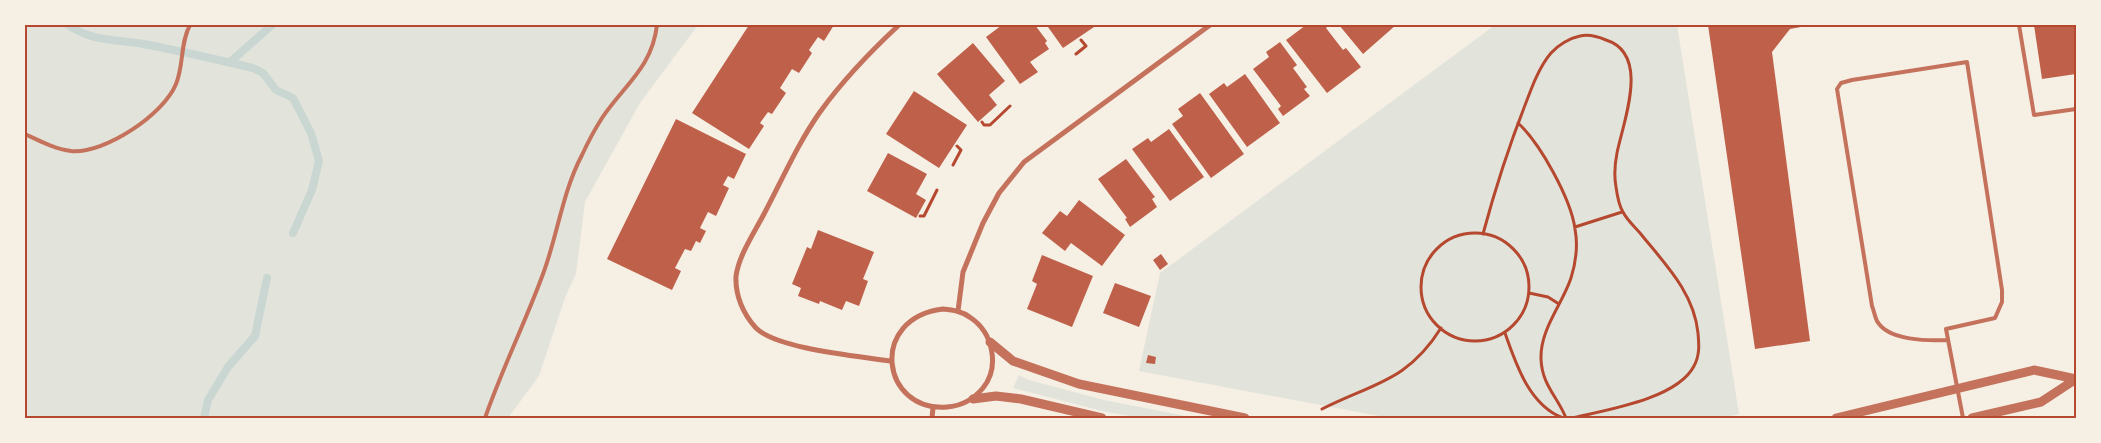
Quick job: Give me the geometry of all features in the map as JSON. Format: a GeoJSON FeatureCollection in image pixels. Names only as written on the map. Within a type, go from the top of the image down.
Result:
{"type":"FeatureCollection","features":[{"type":"Feature","properties":{"kind":"street"},"geometry":{"type":"LineString","coordinates":[[890,361],[775,340],[757,329],[746,316],[737,296],[736,276],[744,252],[795,154],[820,112],[854,71],[899,25]]}},
{"type":"Feature","properties":{"kind":"street"},"geometry":{"type":"LineString","coordinates":[[958,311],[963,272],[984,223],[999,193],[1024,162],[1210,25]]}},
{"type":"Feature","properties":{"kind":"street"},"geometry":{"type":"LineString","coordinates":[[1102,418],[1021,399],[996,396],[973,399],[958,406],[934,408],[912,399],[901,387],[890,361],[895,341],[902,328],[914,317],[928,310],[958,311],[972,318],[990,342],[1014,361],[1079,384],[1245,418]]}},
{"type":"Feature","properties":{"kind":"street"},"geometry":{"type":"LineString","coordinates":[[973,399],[984,387],[991,372],[990,342]]}},
{"type":"Feature","properties":{"kind":"street"},"geometry":{"type":"LineString","coordinates":[[1836,418],[2034,370],[2076,378]]}},
{"type":"Feature","properties":{"kind":"street"},"geometry":{"type":"LineString","coordinates":[[1972,418],[2040,402],[2076,378]]}},
{"type":"Feature","properties":{"kind":"street"},"geometry":{"type":"LineString","coordinates":[[932,418],[934,408]]}},
{"type":"Feature","properties":{"kind":"lane"},"geometry":{"type":"LineString","coordinates":[[25,134],[45,144],[73,151],[106,144],[130,130],[162,106],[176,86],[181,71],[185,34],[190,25]]}},
{"type":"Feature","properties":{"kind":"lane"},"geometry":{"type":"LineString","coordinates":[[485,418],[494,390],[544,271],[567,186],[603,117],[631,84],[647,61],[655,40],[657,25]]}},
{"type":"Feature","properties":{"kind":"lane"},"geometry":{"type":"LineString","coordinates":[[2019,25],[2034,115],[2076,109]]}},
{"type":"Feature","properties":{"kind":"lane"},"geometry":{"type":"LineString","coordinates":[[1948,340],[1918,341],[1886,330],[1878,323],[1872,306],[1837,89],[1841,83],[1852,80],[1967,62],[1995,242],[2002,302],[1995,318],[1946,329],[1963,418]]}},
{"type":"Feature","properties":{"kind":"lane"},"geometry":{"type":"LineString","coordinates":[[25,246],[25,262]]}},
{"type":"Feature","properties":{"kind":"path"},"geometry":{"type":"LineString","coordinates":[[1484,234],[1518,123],[1539,71],[1551,52],[1564,42],[1581,36],[1591,36],[1614,43],[1629,62],[1632,74],[1629,101],[1616,155],[1616,186],[1622,212],[1672,271],[1686,293],[1694,310],[1700,349],[1695,365],[1688,377],[1676,385],[1630,405],[1572,418]]}},
{"type":"Feature","properties":{"kind":"path"},"geometry":{"type":"LineString","coordinates":[[1076,54],[1086,46],[1081,40]]}},
{"type":"Feature","properties":{"kind":"path"},"geometry":{"type":"LineString","coordinates":[[982,122],[984,125],[990,125],[1010,106]]}},
{"type":"Feature","properties":{"kind":"path"},"geometry":{"type":"LineString","coordinates":[[1518,123],[1542,152],[1562,192],[1575,227],[1576,257],[1571,277],[1543,342],[1541,358],[1542,371],[1548,388],[1561,407],[1564,418]]}},
{"type":"Feature","properties":{"kind":"path"},"geometry":{"type":"LineString","coordinates":[[953,165],[961,150],[957,146]]}},
{"type":"Feature","properties":{"kind":"path"},"geometry":{"type":"LineString","coordinates":[[920,216],[924,216],[937,190]]}},
{"type":"Feature","properties":{"kind":"path"},"geometry":{"type":"LineString","coordinates":[[1575,227],[1622,212]]}},
{"type":"Feature","properties":{"kind":"path"},"geometry":{"type":"LineString","coordinates":[[1468,234],[1484,234],[1496,237],[1507,243],[1516,252],[1528,274],[1529,293],[1523,312],[1515,323],[1504,332],[1492,338],[1478,341],[1457,337],[1441,328],[1428,314],[1423,300],[1422,284],[1424,270],[1431,256],[1441,245],[1454,238],[1468,234]]}},
{"type":"Feature","properties":{"kind":"path"},"geometry":{"type":"LineString","coordinates":[[1529,293],[1548,297],[1559,304]]}},
{"type":"Feature","properties":{"kind":"path"},"geometry":{"type":"LineString","coordinates":[[1322,409],[1379,385],[1400,373],[1423,354],[1441,328]]}},
{"type":"Feature","properties":{"kind":"path"},"geometry":{"type":"LineString","coordinates":[[1504,332],[1524,380],[1540,403],[1551,413],[1564,418]]}},
{"type":"Feature","properties":{"kind":"shaded area"},"geometry":{"type":"Polygon","coordinates":[[[25,25],[698,25],[640,103],[585,202],[576,274],[566,295],[539,376],[508,418],[25,418],[25,25]]]}},
{"type":"Feature","properties":{"kind":"shaded area"},"geometry":{"type":"Polygon","coordinates":[[[1495,25],[1677,25],[1739,414],[1722,418],[1390,418],[1139,371],[1160,273],[1495,25]]]}},
{"type":"Feature","properties":{"kind":"shaded area"},"geometry":{"type":"Polygon","coordinates":[[[1019,375],[1029,380],[1104,400],[1196,418],[1140,418],[1102,411],[1013,388],[1019,375]]]}},
{"type":"Feature","properties":{"kind":"building"},"geometry":{"type":"Polygon","coordinates":[[[749,25],[834,25],[824,41],[818,37],[809,50],[812,53],[799,73],[792,69],[780,88],[786,93],[772,114],[768,112],[760,123],[764,126],[749,149],[692,113],[749,25]]]}},
{"type":"Feature","properties":{"kind":"building"},"geometry":{"type":"Polygon","coordinates":[[[1002,25],[1035,25],[1047,41],[1045,43],[1049,49],[1030,62],[1038,72],[1020,84],[986,37],[1002,25]]]}},
{"type":"Feature","properties":{"kind":"building"},"geometry":{"type":"Polygon","coordinates":[[[1051,25],[1097,25],[1063,48],[1048,27],[1051,25]]]}},
{"type":"Feature","properties":{"kind":"building"},"geometry":{"type":"Polygon","coordinates":[[[1306,25],[1329,25],[1326,28],[1343,50],[1346,48],[1361,67],[1327,93],[1286,40],[1306,25]]]}},
{"type":"Feature","properties":{"kind":"building"},"geometry":{"type":"Polygon","coordinates":[[[1339,25],[1396,25],[1363,54],[1339,25]]]}},
{"type":"Feature","properties":{"kind":"building"},"geometry":{"type":"Polygon","coordinates":[[[1708,25],[1812,25],[1790,29],[1772,52],[1810,341],[1755,349],[1708,25]]]}},
{"type":"Feature","properties":{"kind":"building"},"geometry":{"type":"Polygon","coordinates":[[[2034,25],[2076,25],[2076,74],[2042,79],[2034,25]]]}},
{"type":"Feature","properties":{"kind":"building"},"geometry":{"type":"Polygon","coordinates":[[[1280,42],[1297,65],[1293,68],[1307,87],[1304,89],[1310,96],[1283,116],[1278,109],[1281,106],[1253,69],[1269,57],[1266,52],[1280,42]]]}},
{"type":"Feature","properties":{"kind":"building"},"geometry":{"type":"Polygon","coordinates":[[[973,43],[1005,81],[989,95],[997,105],[978,122],[937,74],[973,43]]]}},
{"type":"Feature","properties":{"kind":"building"},"geometry":{"type":"Polygon","coordinates":[[[1245,74],[1280,123],[1247,147],[1209,94],[1224,83],[1227,87],[1245,74]]]}},
{"type":"Feature","properties":{"kind":"building"},"geometry":{"type":"Polygon","coordinates":[[[914,91],[967,125],[939,168],[886,134],[914,91]]]}},
{"type":"Feature","properties":{"kind":"building"},"geometry":{"type":"Polygon","coordinates":[[[1200,93],[1244,154],[1211,178],[1172,124],[1183,116],[1178,109],[1200,93]]]}},
{"type":"Feature","properties":{"kind":"building"},"geometry":{"type":"Polygon","coordinates":[[[676,119],[746,154],[734,179],[728,176],[723,185],[729,188],[716,216],[708,212],[700,228],[706,231],[700,243],[696,241],[691,251],[685,249],[675,268],[681,271],[672,290],[607,259],[676,119]]]}},
{"type":"Feature","properties":{"kind":"building"},"geometry":{"type":"Polygon","coordinates":[[[1169,129],[1204,177],[1170,201],[1132,149],[1148,138],[1151,142],[1169,129]]]}},
{"type":"Feature","properties":{"kind":"building"},"geometry":{"type":"Polygon","coordinates":[[[888,153],[927,174],[916,194],[926,200],[916,218],[867,191],[888,153]]]}},
{"type":"Feature","properties":{"kind":"building"},"geometry":{"type":"Polygon","coordinates":[[[1126,159],[1155,197],[1152,199],[1157,207],[1130,227],[1125,219],[1127,218],[1098,179],[1126,159]]]}},
{"type":"Feature","properties":{"kind":"building"},"geometry":{"type":"Polygon","coordinates":[[[1079,200],[1125,235],[1102,266],[1071,243],[1065,251],[1042,233],[1060,211],[1067,216],[1079,200]]]}},
{"type":"Feature","properties":{"kind":"building"},"geometry":{"type":"Polygon","coordinates":[[[818,230],[874,252],[863,279],[868,281],[859,306],[846,301],[842,310],[820,301],[819,304],[798,296],[801,288],[792,284],[807,247],[811,249],[818,230]]]}},
{"type":"Feature","properties":{"kind":"building"},"geometry":{"type":"Polygon","coordinates":[[[1161,254],[1168,264],[1160,270],[1153,260],[1161,254]]]}},
{"type":"Feature","properties":{"kind":"building"},"geometry":{"type":"Polygon","coordinates":[[[1042,255],[1093,276],[1072,327],[1027,309],[1037,284],[1032,281],[1042,255]]]}},
{"type":"Feature","properties":{"kind":"building"},"geometry":{"type":"Polygon","coordinates":[[[1115,283],[1151,296],[1139,327],[1103,313],[1115,283]]]}},
{"type":"Feature","properties":{"kind":"building"},"geometry":{"type":"Polygon","coordinates":[[[1148,355],[1156,357],[1155,364],[1146,363],[1148,355]]]}},
{"type":"Feature","properties":{"kind":"waterway"},"geometry":{"type":"LineString","coordinates":[[68,25],[78,31],[98,38],[149,45],[253,68],[263,73],[276,90],[293,98],[311,133],[319,161],[312,190],[293,233]]}},
{"type":"Feature","properties":{"kind":"waterway"},"geometry":{"type":"LineString","coordinates":[[230,62],[272,25]]}},
{"type":"Feature","properties":{"kind":"waterway"},"geometry":{"type":"LineString","coordinates":[[204,418],[208,400],[228,367],[255,336],[267,278]]}}]}
